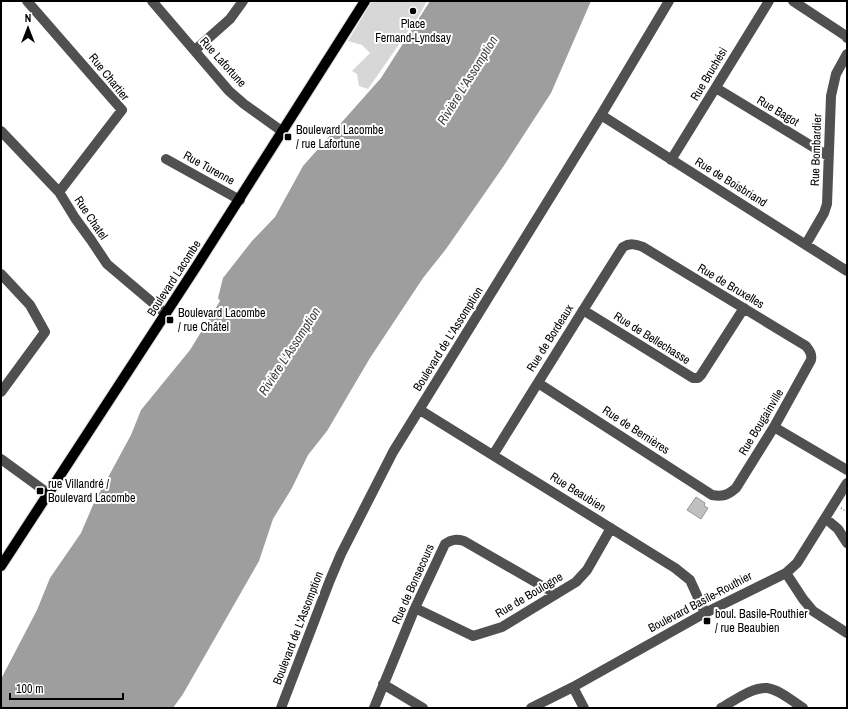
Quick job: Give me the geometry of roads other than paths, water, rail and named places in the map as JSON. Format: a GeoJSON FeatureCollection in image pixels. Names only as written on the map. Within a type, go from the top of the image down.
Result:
{"type":"FeatureCollection","features":[{"type":"Feature","properties":{"kind":"main road","name":"Boulevard Lacombe"},"geometry":{"type":"LineString","coordinates":[[1,566],[240,200],[365,1]]}},
{"type":"Feature","properties":{"kind":"street","name":"Rue Chartier"},"geometry":{"type":"LineString","coordinates":[[27,1],[122,110],[59,192]]}},
{"type":"Feature","properties":{"kind":"street","name":"Rue Lafortune"},"geometry":{"type":"LineString","coordinates":[[152,1],[229,91],[244,104],[283,132]]}},
{"type":"Feature","properties":{"kind":"street"},"geometry":{"type":"LineString","coordinates":[[195,50],[230,19],[243,1]]}},
{"type":"Feature","properties":{"kind":"street","name":"Boulevard de L'Assomption"},"geometry":{"type":"LineString","coordinates":[[281,708],[341,554],[393,452],[601,115],[669,1]]}},
{"type":"Feature","properties":{"kind":"street","name":"Rue Bruchési"},"geometry":{"type":"LineString","coordinates":[[671,160],[769,1]]}},
{"type":"Feature","properties":{"kind":"street"},"geometry":{"type":"LineString","coordinates":[[793,1],[847,38]]}},
{"type":"Feature","properties":{"kind":"street","name":"Rue Bombardier"},"geometry":{"type":"LineString","coordinates":[[806,244],[824,213],[827,204],[831,96],[834,79],[847,54]]}},
{"type":"Feature","properties":{"kind":"street","name":"Rue Bagot"},"geometry":{"type":"LineString","coordinates":[[716,88],[828,156]]}},
{"type":"Feature","properties":{"kind":"street","name":"Rue de Boisbriand"},"geometry":{"type":"LineString","coordinates":[[601,115],[847,271]]}},
{"type":"Feature","properties":{"kind":"street","name":"Rue Chatel"},"geometry":{"type":"LineString","coordinates":[[1,131],[59,192],[107,264],[166,314]]}},
{"type":"Feature","properties":{"kind":"street","name":"Rue Turenne"},"geometry":{"type":"LineString","coordinates":[[166,159],[240,200]]}},
{"type":"Feature","properties":{"kind":"street","name":"Rue de Bordeaux"},"geometry":{"type":"LineString","coordinates":[[493,455],[623,247],[628,244],[636,244]]}},
{"type":"Feature","properties":{"kind":"street","name":"Rue de Bruxelles"},"geometry":{"type":"LineString","coordinates":[[636,244],[806,346],[811,352]]}},
{"type":"Feature","properties":{"kind":"street"},"geometry":{"type":"LineString","coordinates":[[1,274],[30,305],[45,332],[1,392]]}},
{"type":"Feature","properties":{"kind":"street","name":"Rue de Bellechasse"},"geometry":{"type":"LineString","coordinates":[[583,310],[693,378],[701,375],[744,308]]}},
{"type":"Feature","properties":{"kind":"street","name":"Rue Bougainville"},"geometry":{"type":"LineString","coordinates":[[721,496],[729,494],[736,488],[774,427],[812,360],[811,352]]}},
{"type":"Feature","properties":{"kind":"street","name":"Rue de Bernières"},"geometry":{"type":"LineString","coordinates":[[538,383],[712,495],[721,496]]}},
{"type":"Feature","properties":{"kind":"street","name":"Rue Beaubien"},"geometry":{"type":"LineString","coordinates":[[420,410],[675,568],[690,580],[706,613]]}},
{"type":"Feature","properties":{"kind":"street"},"geometry":{"type":"LineString","coordinates":[[774,427],[847,470]]}},
{"type":"Feature","properties":{"kind":"street"},"geometry":{"type":"LineString","coordinates":[[1,459],[49,494]]}},
{"type":"Feature","properties":{"kind":"street","name":"Boulevard Basile-Routhier"},"geometry":{"type":"LineString","coordinates":[[531,708],[573,687],[706,613],[786,573],[797,563],[825,518],[843,497],[847,483]]}},
{"type":"Feature","properties":{"kind":"street"},"geometry":{"type":"LineString","coordinates":[[825,518],[838,529],[847,542]]}},
{"type":"Feature","properties":{"kind":"street","name":"Rue de Boulogne"},"geometry":{"type":"LineString","coordinates":[[415,608],[473,636],[502,627],[576,582],[587,570],[611,528]]}},
{"type":"Feature","properties":{"kind":"street","name":"Rue de Bonsecours"},"geometry":{"type":"LineString","coordinates":[[374,708],[415,608],[445,544],[450,540],[458,539],[464,541],[556,594]]}},
{"type":"Feature","properties":{"kind":"street"},"geometry":{"type":"LineString","coordinates":[[786,573],[803,599],[813,611],[847,633]]}},
{"type":"Feature","properties":{"kind":"street"},"geometry":{"type":"LineString","coordinates":[[383,684],[423,708]]}},
{"type":"Feature","properties":{"kind":"street"},"geometry":{"type":"LineString","coordinates":[[573,687],[584,708]]}},
{"type":"Feature","properties":{"kind":"street"},"geometry":{"type":"LineString","coordinates":[[721,708],[750,692],[761,688],[769,688],[803,708]]}},
{"type":"Feature","properties":{"kind":"water","name":"Rivière L'Assomption"},"geometry":{"type":"Polygon","coordinates":[[[430,1],[591,1],[551,93],[503,167],[446,249],[423,278],[370,358],[327,431],[308,455],[292,488],[273,519],[259,561],[183,694],[173,708],[1,708],[1,679],[37,610],[50,578],[81,533],[93,505],[131,435],[141,410],[190,350],[220,301],[218,298],[223,278],[252,241],[275,217],[303,166],[381,78],[430,1]]]}},
{"type":"Feature","properties":{"kind":"place","name":"Place Fernand-Lyndsay"},"geometry":{"type":"Point","coordinates":[413,11]}},
{"type":"Feature","properties":{"kind":"place","name":"Boulevard Lacombe / rue Lafortune"},"geometry":{"type":"Point","coordinates":[288,137]}},
{"type":"Feature","properties":{"kind":"place","name":"Boulevard Lacombe / rue Châtel"},"geometry":{"type":"Point","coordinates":[170,320]}},
{"type":"Feature","properties":{"kind":"place","name":"rue Villandré / Boulevard Lacombe"},"geometry":{"type":"Point","coordinates":[40,491]}},
{"type":"Feature","properties":{"kind":"place","name":"boul. Basile-Routhier / rue Beaubien"},"geometry":{"type":"Point","coordinates":[707,621]}}]}
